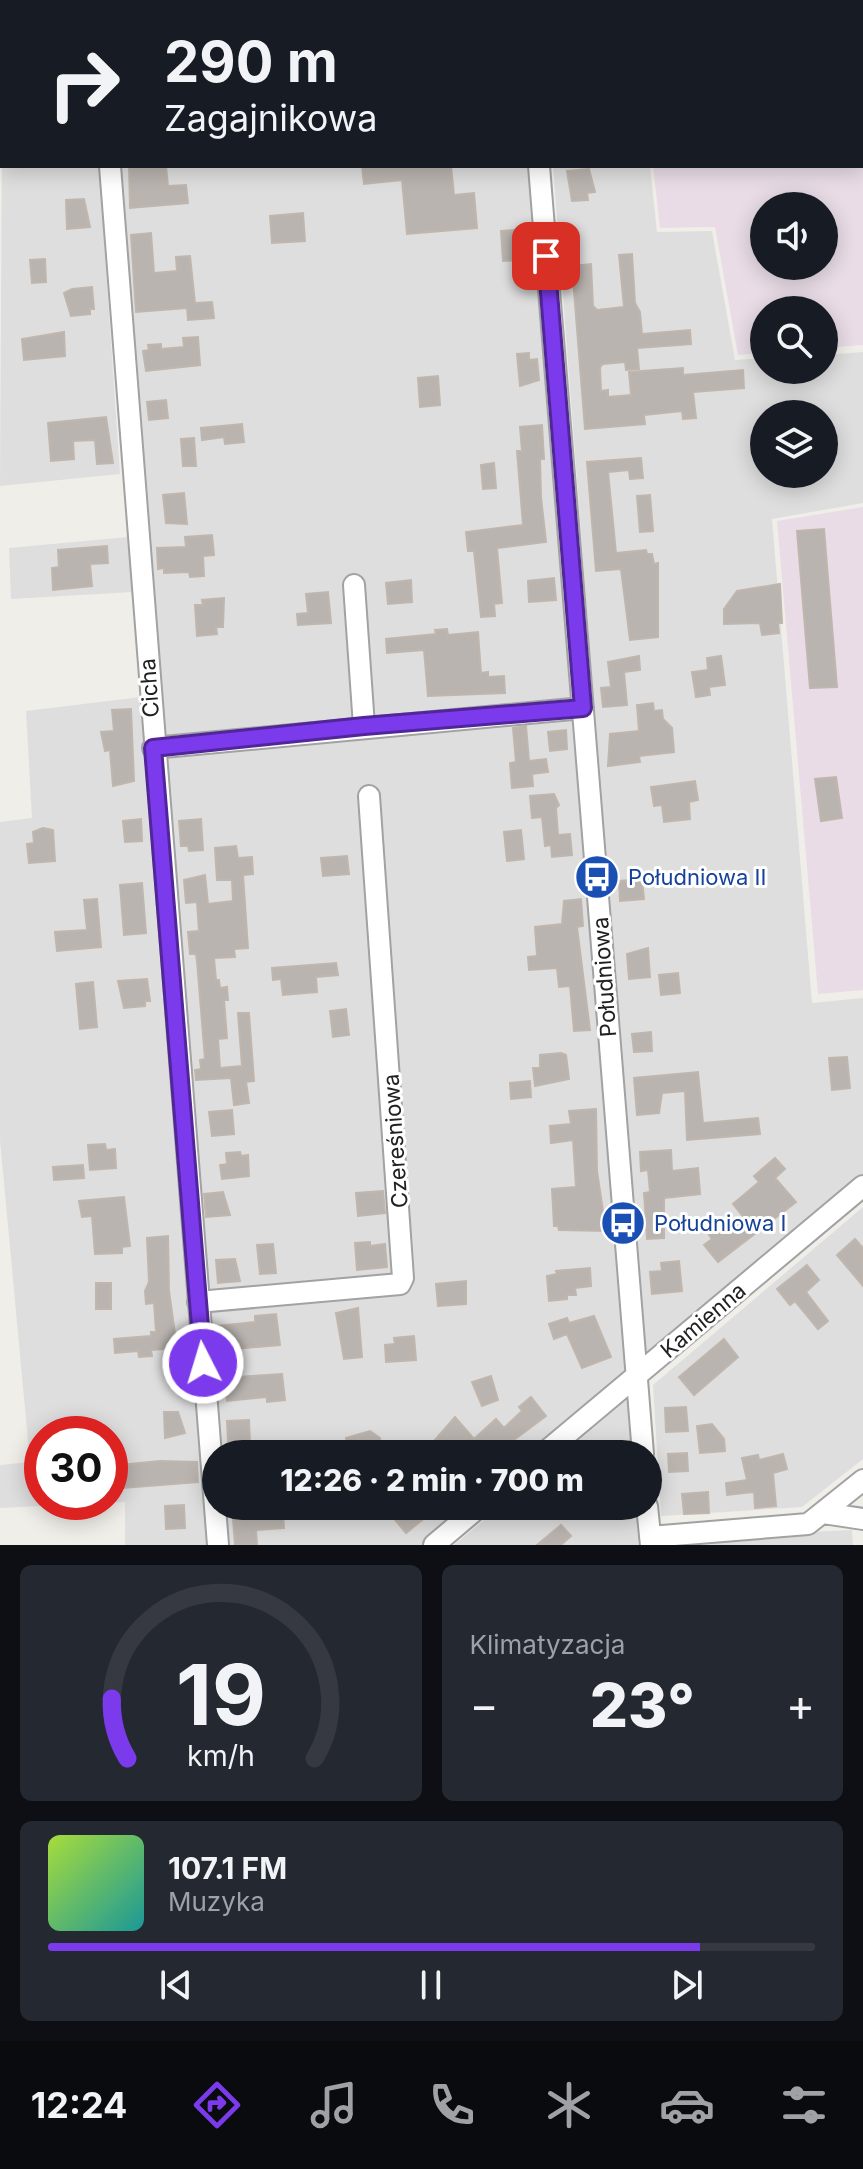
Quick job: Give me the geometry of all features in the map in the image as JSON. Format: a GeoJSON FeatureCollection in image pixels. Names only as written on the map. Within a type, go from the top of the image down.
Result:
{"type":"FeatureCollection","features":[{"type":"Feature","properties":{"kind":"street","name":"Cicha"},"geometry":{"type":"LineString","coordinates":[[110,168],[153,748],[218,1545]]}},
{"type":"Feature","properties":{"kind":"street","name":"Południowa"},"geometry":{"type":"LineString","coordinates":[[539,168],[642,1440]]}},
{"type":"Feature","properties":{"kind":"street"},"geometry":{"type":"LineString","coordinates":[[354,585],[364,726]]}},
{"type":"Feature","properties":{"kind":"street"},"geometry":{"type":"LineString","coordinates":[[153,748],[583,708]]}},
{"type":"Feature","properties":{"kind":"street","name":"Czereśniowa"},"geometry":{"type":"LineString","coordinates":[[198,1302],[400,1284],[403,1278],[369,796]]}},
{"type":"Feature","properties":{"kind":"street","name":"Kamienna"},"geometry":{"type":"LineString","coordinates":[[560,1440],[863,1186]]}},
{"type":"Feature","properties":{"kind":"street"},"geometry":{"type":"LineString","coordinates":[[648,1520],[650,1541],[808,1524],[863,1480]]}},
{"type":"Feature","properties":{"kind":"street"},"geometry":{"type":"LineString","coordinates":[[823,1513],[863,1519]]}},
{"type":"Feature","properties":{"kind":"street"},"geometry":{"type":"LineString","coordinates":[[434,1545],[463,1520]]}},
{"type":"Feature","properties":{"kind":"shaded area"},"geometry":{"type":"Polygon","coordinates":[[[2,168],[99,168],[120,474],[0,486],[2,168]]]}},
{"type":"Feature","properties":{"kind":"shaded area"},"geometry":{"type":"Polygon","coordinates":[[[117,168],[531,168],[573,703],[159,744],[117,168]]]}},
{"type":"Feature","properties":{"kind":"shaded area"},"geometry":{"type":"Polygon","coordinates":[[[553,168],[650,168],[657,232],[712,231],[735,360],[750,359],[750,384],[838,384],[838,354],[863,352],[863,503],[772,519],[812,1003],[863,998],[863,1175],[644,1356],[553,168]]]}},
{"type":"Feature","properties":{"kind":"shaded area"},"geometry":{"type":"Polygon","coordinates":[[[653,168],[863,168],[863,345],[838,347],[838,296],[750,296],[750,354],[738,355],[715,227],[660,228],[653,168]]]}},
{"type":"Feature","properties":{"kind":"shaded area"},"geometry":{"type":"Polygon","coordinates":[[[863,507],[863,990],[818,994],[777,521],[863,507]]]}},
{"type":"Feature","properties":{"kind":"shaded area"},"geometry":{"type":"Polygon","coordinates":[[[128,537],[133,592],[11,599],[9,548],[128,537]]]}},
{"type":"Feature","properties":{"kind":"shaded area"},"geometry":{"type":"Polygon","coordinates":[[[141,697],[202,1469],[202,1520],[206,1520],[208,1545],[125,1545],[125,1520],[128,1520],[128,1416],[26,1416],[0,1140],[0,822],[32,818],[26,711],[141,697]]]}},
{"type":"Feature","properties":{"kind":"shaded area"},"geometry":{"type":"Polygon","coordinates":[[[577,714],[629,1371],[548,1440],[218,1440],[208,1308],[399,1278],[203,1299],[161,751],[577,714]]]}},
{"type":"Feature","properties":{"kind":"shaded area"},"geometry":{"type":"Polygon","coordinates":[[[863,1207],[863,1459],[802,1507],[662,1516],[662,1440],[656,1440],[653,1385],[863,1207]]]}},
{"type":"Feature","properties":{"kind":"shaded area"},"geometry":{"type":"Polygon","coordinates":[[[627,1399],[632,1408],[635,1440],[579,1440],[627,1399]]]}},
{"type":"Feature","properties":{"kind":"shaded area"},"geometry":{"type":"Polygon","coordinates":[[[24,1463],[24,1507],[0,1508],[0,1465],[24,1463]]]}},
{"type":"Feature","properties":{"kind":"shaded area"},"geometry":{"type":"Polygon","coordinates":[[[224,1520],[453,1520],[423,1545],[226,1545],[224,1520]]]}},
{"type":"Feature","properties":{"kind":"shaded area"},"geometry":{"type":"Polygon","coordinates":[[[484,1520],[641,1520],[643,1545],[454,1545],[484,1520]]]}},
{"type":"Feature","properties":{"kind":"shaded area"},"geometry":{"type":"Polygon","coordinates":[[[852,1530],[853,1545],[659,1545],[659,1539],[852,1530]]]}},
{"type":"Feature","properties":{"kind":"building"},"geometry":{"type":"Polygon","coordinates":[[[129,168],[166,168],[168,186],[186,185],[188,203],[130,208],[129,168]]]}},
{"type":"Feature","properties":{"kind":"building"},"geometry":{"type":"Polygon","coordinates":[[[362,168],[451,168],[454,195],[474,193],[477,228],[407,234],[402,180],[364,184],[362,168]]]}},
{"type":"Feature","properties":{"kind":"building"},"geometry":{"type":"Polygon","coordinates":[[[589,169],[595,192],[587,193],[588,200],[572,201],[567,171],[589,169]]]}},
{"type":"Feature","properties":{"kind":"building"},"geometry":{"type":"Polygon","coordinates":[[[84,199],[90,227],[67,229],[66,200],[84,199]]]}},
{"type":"Feature","properties":{"kind":"building"},"geometry":{"type":"Polygon","coordinates":[[[303,213],[305,241],[272,243],[270,216],[303,213]]]}},
{"type":"Feature","properties":{"kind":"building"},"geometry":{"type":"Polygon","coordinates":[[[525,229],[527,254],[520,254],[520,260],[503,261],[501,231],[525,229]]]}},
{"type":"Feature","properties":{"kind":"building"},"geometry":{"type":"Polygon","coordinates":[[[151,233],[154,273],[177,271],[176,257],[190,256],[195,303],[212,302],[214,318],[188,320],[187,308],[136,312],[131,235],[151,233]]]}},
{"type":"Feature","properties":{"kind":"building"},"geometry":{"type":"Polygon","coordinates":[[[632,254],[635,303],[640,312],[642,334],[690,330],[691,344],[637,348],[639,369],[626,370],[625,362],[603,364],[600,367],[601,391],[608,390],[608,397],[631,395],[629,372],[683,368],[683,375],[743,370],[744,388],[693,392],[696,418],[683,419],[682,411],[644,415],[645,424],[585,429],[572,266],[591,264],[593,306],[597,310],[624,307],[619,255],[632,254]]]}},
{"type":"Feature","properties":{"kind":"building"},"geometry":{"type":"Polygon","coordinates":[[[45,259],[46,282],[32,283],[30,260],[45,259]]]}},
{"type":"Feature","properties":{"kind":"building"},"geometry":{"type":"Polygon","coordinates":[[[92,287],[94,309],[90,309],[90,314],[71,316],[64,293],[92,287]]]}},
{"type":"Feature","properties":{"kind":"building"},"geometry":{"type":"Polygon","coordinates":[[[64,332],[65,356],[24,360],[22,339],[64,332]]]}},
{"type":"Feature","properties":{"kind":"building"},"geometry":{"type":"Polygon","coordinates":[[[198,337],[200,365],[146,371],[143,351],[149,350],[148,345],[161,344],[161,349],[184,347],[183,338],[198,337]]]}},
{"type":"Feature","properties":{"kind":"building"},"geometry":{"type":"Polygon","coordinates":[[[529,353],[529,360],[537,359],[539,380],[520,386],[517,354],[529,353]]]}},
{"type":"Feature","properties":{"kind":"building"},"geometry":{"type":"Polygon","coordinates":[[[438,376],[440,405],[420,407],[418,378],[438,376]]]}},
{"type":"Feature","properties":{"kind":"building"},"geometry":{"type":"Polygon","coordinates":[[[166,400],[168,418],[149,420],[147,402],[166,400]]]}},
{"type":"Feature","properties":{"kind":"building"},"geometry":{"type":"Polygon","coordinates":[[[106,417],[113,463],[97,464],[95,440],[73,441],[74,459],[51,461],[48,423],[106,417]]]}},
{"type":"Feature","properties":{"kind":"building"},"geometry":{"type":"Polygon","coordinates":[[[242,424],[244,442],[225,444],[224,437],[202,440],[201,428],[242,424]]]}},
{"type":"Feature","properties":{"kind":"building"},"geometry":{"type":"Polygon","coordinates":[[[542,425],[544,459],[540,459],[541,497],[546,542],[497,548],[502,603],[494,604],[495,616],[481,617],[474,551],[468,551],[466,532],[523,525],[517,451],[522,451],[520,427],[542,425]]]}},
{"type":"Feature","properties":{"kind":"building"},"geometry":{"type":"Polygon","coordinates":[[[194,438],[196,466],[183,466],[181,439],[194,438]]]}},
{"type":"Feature","properties":{"kind":"building"},"geometry":{"type":"Polygon","coordinates":[[[641,458],[643,478],[630,479],[629,470],[608,472],[616,553],[646,550],[647,554],[652,554],[654,564],[658,563],[658,637],[630,640],[621,569],[596,571],[587,462],[641,458]]]}},
{"type":"Feature","properties":{"kind":"building"},"geometry":{"type":"Polygon","coordinates":[[[494,463],[496,488],[483,489],[481,465],[494,463]]]}},
{"type":"Feature","properties":{"kind":"building"},"geometry":{"type":"Polygon","coordinates":[[[184,493],[187,524],[166,523],[163,495],[184,493]]]}},
{"type":"Feature","properties":{"kind":"building"},"geometry":{"type":"Polygon","coordinates":[[[650,495],[653,531],[640,532],[637,496],[650,495]]]}},
{"type":"Feature","properties":{"kind":"building"},"geometry":{"type":"Polygon","coordinates":[[[824,529],[837,687],[810,688],[797,531],[824,529]]]}},
{"type":"Feature","properties":{"kind":"building"},"geometry":{"type":"Polygon","coordinates":[[[212,535],[214,555],[203,556],[204,576],[190,577],[189,572],[164,573],[164,568],[158,569],[157,548],[186,547],[185,537],[212,535]]]}},
{"type":"Feature","properties":{"kind":"building"},"geometry":{"type":"Polygon","coordinates":[[[107,546],[108,563],[90,564],[92,586],[53,590],[52,568],[59,567],[58,550],[107,546]]]}},
{"type":"Feature","properties":{"kind":"building"},"geometry":{"type":"Polygon","coordinates":[[[554,578],[556,600],[529,602],[528,581],[554,578]]]}},
{"type":"Feature","properties":{"kind":"building"},"geometry":{"type":"Polygon","coordinates":[[[411,580],[412,602],[388,604],[386,583],[411,580]]]}},
{"type":"Feature","properties":{"kind":"building"},"geometry":{"type":"Polygon","coordinates":[[[780,584],[782,623],[778,623],[779,633],[762,635],[760,623],[724,624],[724,609],[737,591],[780,584]]]}},
{"type":"Feature","properties":{"kind":"building"},"geometry":{"type":"Polygon","coordinates":[[[328,592],[331,623],[298,625],[297,614],[308,613],[306,594],[328,592]]]}},
{"type":"Feature","properties":{"kind":"building"},"geometry":{"type":"Polygon","coordinates":[[[224,598],[223,627],[216,627],[217,634],[197,636],[195,605],[203,605],[202,600],[224,598]]]}},
{"type":"Feature","properties":{"kind":"building"},"geometry":{"type":"Polygon","coordinates":[[[447,629],[448,635],[478,632],[481,673],[488,672],[488,677],[504,676],[505,693],[428,696],[424,650],[387,653],[386,639],[436,634],[435,630],[447,629]]]}},
{"type":"Feature","properties":{"kind":"building"},"geometry":{"type":"Polygon","coordinates":[[[639,656],[640,670],[624,672],[627,705],[603,707],[601,688],[611,687],[608,662],[639,656]]]}},
{"type":"Feature","properties":{"kind":"building"},"geometry":{"type":"Polygon","coordinates":[[[721,656],[725,685],[709,687],[710,695],[696,697],[692,672],[708,670],[707,658],[721,656]]]}},
{"type":"Feature","properties":{"kind":"building"},"geometry":{"type":"Polygon","coordinates":[[[653,703],[654,711],[662,710],[663,719],[672,728],[674,752],[639,756],[640,762],[608,766],[610,734],[639,731],[637,705],[653,703]]]}},
{"type":"Feature","properties":{"kind":"building"},"geometry":{"type":"Polygon","coordinates":[[[131,709],[134,781],[113,786],[110,750],[105,751],[101,732],[114,731],[112,710],[131,709]]]}},
{"type":"Feature","properties":{"kind":"building"},"geometry":{"type":"Polygon","coordinates":[[[526,726],[529,761],[546,759],[548,772],[532,774],[533,786],[512,788],[510,763],[516,762],[513,728],[526,726]]]}},
{"type":"Feature","properties":{"kind":"building"},"geometry":{"type":"Polygon","coordinates":[[[566,730],[567,749],[550,751],[548,732],[566,730]]]}},
{"type":"Feature","properties":{"kind":"building"},"geometry":{"type":"Polygon","coordinates":[[[836,777],[842,818],[821,821],[815,779],[836,777]]]}},
{"type":"Feature","properties":{"kind":"building"},"geometry":{"type":"Polygon","coordinates":[[[695,781],[698,800],[689,802],[690,819],[664,822],[662,805],[654,806],[651,787],[695,781]]]}},
{"type":"Feature","properties":{"kind":"building"},"geometry":{"type":"Polygon","coordinates":[[[554,794],[559,805],[556,808],[558,835],[570,834],[572,855],[552,857],[551,845],[545,846],[542,817],[532,818],[530,796],[554,794]]]}},
{"type":"Feature","properties":{"kind":"building"},"geometry":{"type":"Polygon","coordinates":[[[141,819],[142,841],[125,842],[123,821],[141,819]]]}},
{"type":"Feature","properties":{"kind":"building"},"geometry":{"type":"Polygon","coordinates":[[[201,819],[203,850],[189,851],[188,846],[181,846],[179,821],[201,819]]]}},
{"type":"Feature","properties":{"kind":"building"},"geometry":{"type":"Polygon","coordinates":[[[43,828],[53,830],[55,861],[29,863],[27,844],[34,843],[33,832],[43,828]]]}},
{"type":"Feature","properties":{"kind":"building"},"geometry":{"type":"Polygon","coordinates":[[[521,830],[524,859],[507,861],[504,832],[521,830]]]}},
{"type":"Feature","properties":{"kind":"building"},"geometry":{"type":"Polygon","coordinates":[[[236,846],[238,858],[252,857],[253,874],[243,875],[248,948],[234,949],[235,957],[214,958],[216,980],[219,980],[220,988],[227,987],[228,1000],[224,1000],[227,1038],[218,1039],[220,1068],[242,1066],[238,1013],[249,1013],[254,1081],[246,1082],[249,1103],[234,1105],[231,1078],[196,1080],[195,1070],[201,1069],[200,1060],[205,1059],[197,961],[196,954],[190,954],[188,932],[199,931],[197,902],[186,903],[184,880],[205,875],[208,904],[233,901],[232,880],[217,880],[215,848],[236,846]]]}},
{"type":"Feature","properties":{"kind":"building"},"geometry":{"type":"Polygon","coordinates":[[[347,856],[349,874],[323,876],[321,858],[347,856]]]}},
{"type":"Feature","properties":{"kind":"building"},"geometry":{"type":"Polygon","coordinates":[[[642,879],[644,899],[620,901],[619,881],[642,879]]]}},
{"type":"Feature","properties":{"kind":"building"},"geometry":{"type":"Polygon","coordinates":[[[142,883],[146,933],[124,935],[120,885],[142,883]]]}},
{"type":"Feature","properties":{"kind":"building"},"geometry":{"type":"Polygon","coordinates":[[[97,899],[101,947],[57,951],[55,932],[87,930],[84,900],[97,899]]]}},
{"type":"Feature","properties":{"kind":"building"},"geometry":{"type":"Polygon","coordinates":[[[581,899],[583,926],[577,927],[590,1030],[574,1031],[570,986],[559,987],[557,968],[529,970],[528,957],[537,956],[535,927],[562,924],[564,901],[581,899]]]}},
{"type":"Feature","properties":{"kind":"building"},"geometry":{"type":"Polygon","coordinates":[[[648,948],[650,977],[629,979],[627,954],[648,948]]]}},
{"type":"Feature","properties":{"kind":"building"},"geometry":{"type":"Polygon","coordinates":[[[336,963],[338,975],[316,977],[317,992],[283,995],[281,979],[273,980],[272,968],[336,963]]]}},
{"type":"Feature","properties":{"kind":"building"},"geometry":{"type":"Polygon","coordinates":[[[678,973],[680,993],[661,995],[659,975],[678,973]]]}},
{"type":"Feature","properties":{"kind":"building"},"geometry":{"type":"Polygon","coordinates":[[[147,979],[150,1001],[145,1001],[145,1006],[124,1008],[118,981],[147,979]]]}},
{"type":"Feature","properties":{"kind":"building"},"geometry":{"type":"Polygon","coordinates":[[[93,982],[97,1027],[80,1029],[76,984],[93,982]]]}},
{"type":"Feature","properties":{"kind":"building"},"geometry":{"type":"Polygon","coordinates":[[[346,1009],[349,1035],[333,1037],[330,1011],[346,1009]]]}},
{"type":"Feature","properties":{"kind":"building"},"geometry":{"type":"Polygon","coordinates":[[[651,1032],[652,1051],[634,1052],[632,1034],[651,1032]]]}},
{"type":"Feature","properties":{"kind":"building"},"geometry":{"type":"Polygon","coordinates":[[[540,1055],[566,1055],[569,1079],[535,1086],[533,1068],[540,1068],[540,1055]]]}},
{"type":"Feature","properties":{"kind":"building"},"geometry":{"type":"Polygon","coordinates":[[[847,1057],[850,1088],[832,1090],[829,1058],[847,1057]]]}},
{"type":"Feature","properties":{"kind":"building"},"geometry":{"type":"Polygon","coordinates":[[[698,1072],[703,1123],[758,1118],[760,1134],[687,1140],[685,1091],[662,1093],[659,1113],[637,1115],[634,1078],[698,1072]]]}},
{"type":"Feature","properties":{"kind":"building"},"geometry":{"type":"Polygon","coordinates":[[[530,1081],[531,1097],[511,1099],[510,1083],[530,1081]]]}},
{"type":"Feature","properties":{"kind":"building"},"geometry":{"type":"Polygon","coordinates":[[[596,1109],[597,1171],[606,1231],[559,1230],[558,1226],[554,1226],[552,1189],[576,1187],[573,1140],[551,1143],[550,1126],[571,1124],[569,1111],[596,1109]]]}},
{"type":"Feature","properties":{"kind":"building"},"geometry":{"type":"Polygon","coordinates":[[[232,1110],[234,1134],[212,1136],[209,1112],[232,1110]]]}},
{"type":"Feature","properties":{"kind":"building"},"geometry":{"type":"Polygon","coordinates":[[[105,1144],[106,1150],[115,1149],[116,1168],[90,1170],[88,1145],[105,1144]]]}},
{"type":"Feature","properties":{"kind":"building"},"geometry":{"type":"Polygon","coordinates":[[[671,1150],[672,1171],[698,1168],[700,1194],[664,1198],[664,1238],[647,1239],[644,1193],[650,1192],[648,1170],[641,1171],[640,1152],[671,1150]]]}},
{"type":"Feature","properties":{"kind":"building"},"geometry":{"type":"Polygon","coordinates":[[[240,1152],[241,1156],[248,1155],[249,1176],[222,1179],[220,1165],[227,1164],[226,1153],[240,1152]]]}},
{"type":"Feature","properties":{"kind":"building"},"geometry":{"type":"Polygon","coordinates":[[[775,1158],[785,1169],[775,1178],[796,1202],[718,1262],[704,1245],[712,1239],[709,1235],[719,1226],[725,1233],[744,1218],[733,1204],[759,1182],[754,1176],[775,1158]]]}},
{"type":"Feature","properties":{"kind":"building"},"geometry":{"type":"Polygon","coordinates":[[[83,1165],[84,1178],[54,1180],[53,1167],[83,1165]]]}},
{"type":"Feature","properties":{"kind":"building"},"geometry":{"type":"Polygon","coordinates":[[[383,1191],[385,1213],[358,1216],[356,1193],[383,1191]]]}},
{"type":"Feature","properties":{"kind":"building"},"geometry":{"type":"Polygon","coordinates":[[[223,1192],[230,1215],[206,1217],[204,1194],[223,1192]]]}},
{"type":"Feature","properties":{"kind":"building"},"geometry":{"type":"Polygon","coordinates":[[[124,1197],[130,1246],[122,1247],[122,1253],[95,1254],[92,1216],[82,1217],[79,1201],[124,1197]]]}},
{"type":"Feature","properties":{"kind":"building"},"geometry":{"type":"Polygon","coordinates":[[[168,1236],[169,1291],[177,1348],[151,1350],[152,1356],[139,1357],[138,1351],[115,1353],[114,1339],[151,1336],[151,1332],[156,1332],[154,1303],[146,1304],[145,1291],[149,1282],[147,1238],[168,1236]]]}},
{"type":"Feature","properties":{"kind":"building"},"geometry":{"type":"Polygon","coordinates":[[[855,1239],[863,1248],[863,1286],[837,1255],[855,1239]]]}},
{"type":"Feature","properties":{"kind":"building"},"geometry":{"type":"Polygon","coordinates":[[[370,1242],[370,1246],[385,1244],[387,1267],[357,1270],[355,1243],[370,1242]]]}},
{"type":"Feature","properties":{"kind":"building"},"geometry":{"type":"Polygon","coordinates":[[[273,1244],[276,1273],[260,1274],[257,1245],[273,1244]]]}},
{"type":"Feature","properties":{"kind":"building"},"geometry":{"type":"Polygon","coordinates":[[[235,1259],[240,1281],[218,1283],[216,1260],[235,1259]]]}},
{"type":"Feature","properties":{"kind":"building"},"geometry":{"type":"Polygon","coordinates":[[[679,1261],[682,1291],[652,1294],[650,1272],[662,1271],[661,1263],[679,1261]]]}},
{"type":"Feature","properties":{"kind":"building"},"geometry":{"type":"Polygon","coordinates":[[[807,1265],[819,1280],[806,1292],[828,1321],[818,1329],[795,1301],[790,1305],[777,1289],[807,1265]]]}},
{"type":"Feature","properties":{"kind":"building"},"geometry":{"type":"Polygon","coordinates":[[[590,1268],[591,1286],[575,1288],[576,1295],[567,1295],[567,1299],[549,1301],[547,1276],[557,1274],[556,1271],[590,1268]]]}},
{"type":"Feature","properties":{"kind":"building"},"geometry":{"type":"Polygon","coordinates":[[[466,1281],[466,1304],[438,1306],[436,1284],[466,1281]]]}},
{"type":"Feature","properties":{"kind":"building"},"geometry":{"type":"Polygon","coordinates":[[[96,1283],[111,1283],[111,1309],[96,1309],[96,1283]]]}},
{"type":"Feature","properties":{"kind":"building"},"geometry":{"type":"Polygon","coordinates":[[[358,1308],[362,1357],[344,1359],[336,1313],[358,1308]]]}},
{"type":"Feature","properties":{"kind":"building"},"geometry":{"type":"Polygon","coordinates":[[[276,1314],[280,1345],[220,1350],[218,1326],[255,1322],[255,1316],[276,1314]]]}},
{"type":"Feature","properties":{"kind":"building"},"geometry":{"type":"Polygon","coordinates":[[[594,1316],[611,1357],[582,1368],[567,1334],[554,1339],[549,1324],[567,1318],[569,1323],[594,1316]]]}},
{"type":"Feature","properties":{"kind":"building"},"geometry":{"type":"Polygon","coordinates":[[[414,1336],[416,1360],[386,1362],[385,1345],[395,1344],[394,1338],[414,1336]]]}},
{"type":"Feature","properties":{"kind":"building"},"geometry":{"type":"Polygon","coordinates":[[[724,1339],[738,1357],[694,1395],[679,1377],[724,1339]]]}},
{"type":"Feature","properties":{"kind":"building"},"geometry":{"type":"Polygon","coordinates":[[[282,1374],[285,1400],[267,1402],[267,1397],[227,1401],[221,1378],[282,1374]]]}},
{"type":"Feature","properties":{"kind":"building"},"geometry":{"type":"Polygon","coordinates":[[[491,1376],[498,1400],[482,1406],[472,1382],[491,1376]]]}},
{"type":"Feature","properties":{"kind":"building"},"geometry":{"type":"Polygon","coordinates":[[[531,1397],[546,1416],[514,1440],[435,1440],[455,1417],[474,1439],[496,1419],[504,1428],[522,1411],[519,1407],[531,1397]]]}},
{"type":"Feature","properties":{"kind":"building"},"geometry":{"type":"Polygon","coordinates":[[[686,1407],[688,1431],[666,1432],[665,1408],[686,1407]]]}},
{"type":"Feature","properties":{"kind":"building"},"geometry":{"type":"Polygon","coordinates":[[[164,1412],[178,1412],[185,1433],[165,1438],[164,1412]]]}},
{"type":"Feature","properties":{"kind":"building"},"geometry":{"type":"Polygon","coordinates":[[[249,1420],[250,1440],[228,1440],[227,1421],[249,1420]]]}},
{"type":"Feature","properties":{"kind":"building"},"geometry":{"type":"Polygon","coordinates":[[[712,1424],[724,1439],[725,1451],[700,1453],[697,1426],[712,1424]]]}},
{"type":"Feature","properties":{"kind":"building"},"geometry":{"type":"Polygon","coordinates":[[[370,1431],[380,1438],[346,1440],[370,1431]]]}},
{"type":"Feature","properties":{"kind":"building"},"geometry":{"type":"Polygon","coordinates":[[[687,1453],[688,1471],[669,1472],[668,1454],[687,1453]]]}},
{"type":"Feature","properties":{"kind":"building"},"geometry":{"type":"Polygon","coordinates":[[[783,1454],[787,1469],[773,1473],[776,1506],[755,1508],[754,1492],[727,1495],[726,1483],[747,1480],[742,1458],[758,1455],[759,1460],[783,1454]]]}},
{"type":"Feature","properties":{"kind":"building"},"geometry":{"type":"Polygon","coordinates":[[[197,1462],[198,1482],[128,1488],[128,1464],[197,1462]]]}},
{"type":"Feature","properties":{"kind":"building"},"geometry":{"type":"Polygon","coordinates":[[[708,1492],[709,1513],[684,1514],[682,1494],[708,1492]]]}},
{"type":"Feature","properties":{"kind":"building"},"geometry":{"type":"Polygon","coordinates":[[[184,1505],[185,1528],[166,1529],[165,1506],[184,1505]]]}},
{"type":"Feature","properties":{"kind":"building"},"geometry":{"type":"Polygon","coordinates":[[[233,1520],[283,1520],[284,1528],[256,1530],[257,1545],[235,1545],[233,1520]]]}},
{"type":"Feature","properties":{"kind":"building"},"geometry":{"type":"Polygon","coordinates":[[[395,1520],[422,1520],[406,1533],[395,1520]]]}},
{"type":"Feature","properties":{"kind":"building"},"geometry":{"type":"Polygon","coordinates":[[[561,1525],[571,1536],[561,1545],[537,1545],[561,1525]]]}},
{"type":"Feature","properties":{"kind":"place","name":"Południowa II"},"geometry":{"type":"Point","coordinates":[597,877]}},
{"type":"Feature","properties":{"kind":"place","name":"Południowa I"},"geometry":{"type":"Point","coordinates":[623,1223]}},
{"type":"Feature","properties":{"kind":"route"},"geometry":{"type":"LineString","coordinates":[[203,1363],[153,748],[583,708],[546,256]]}}]}
